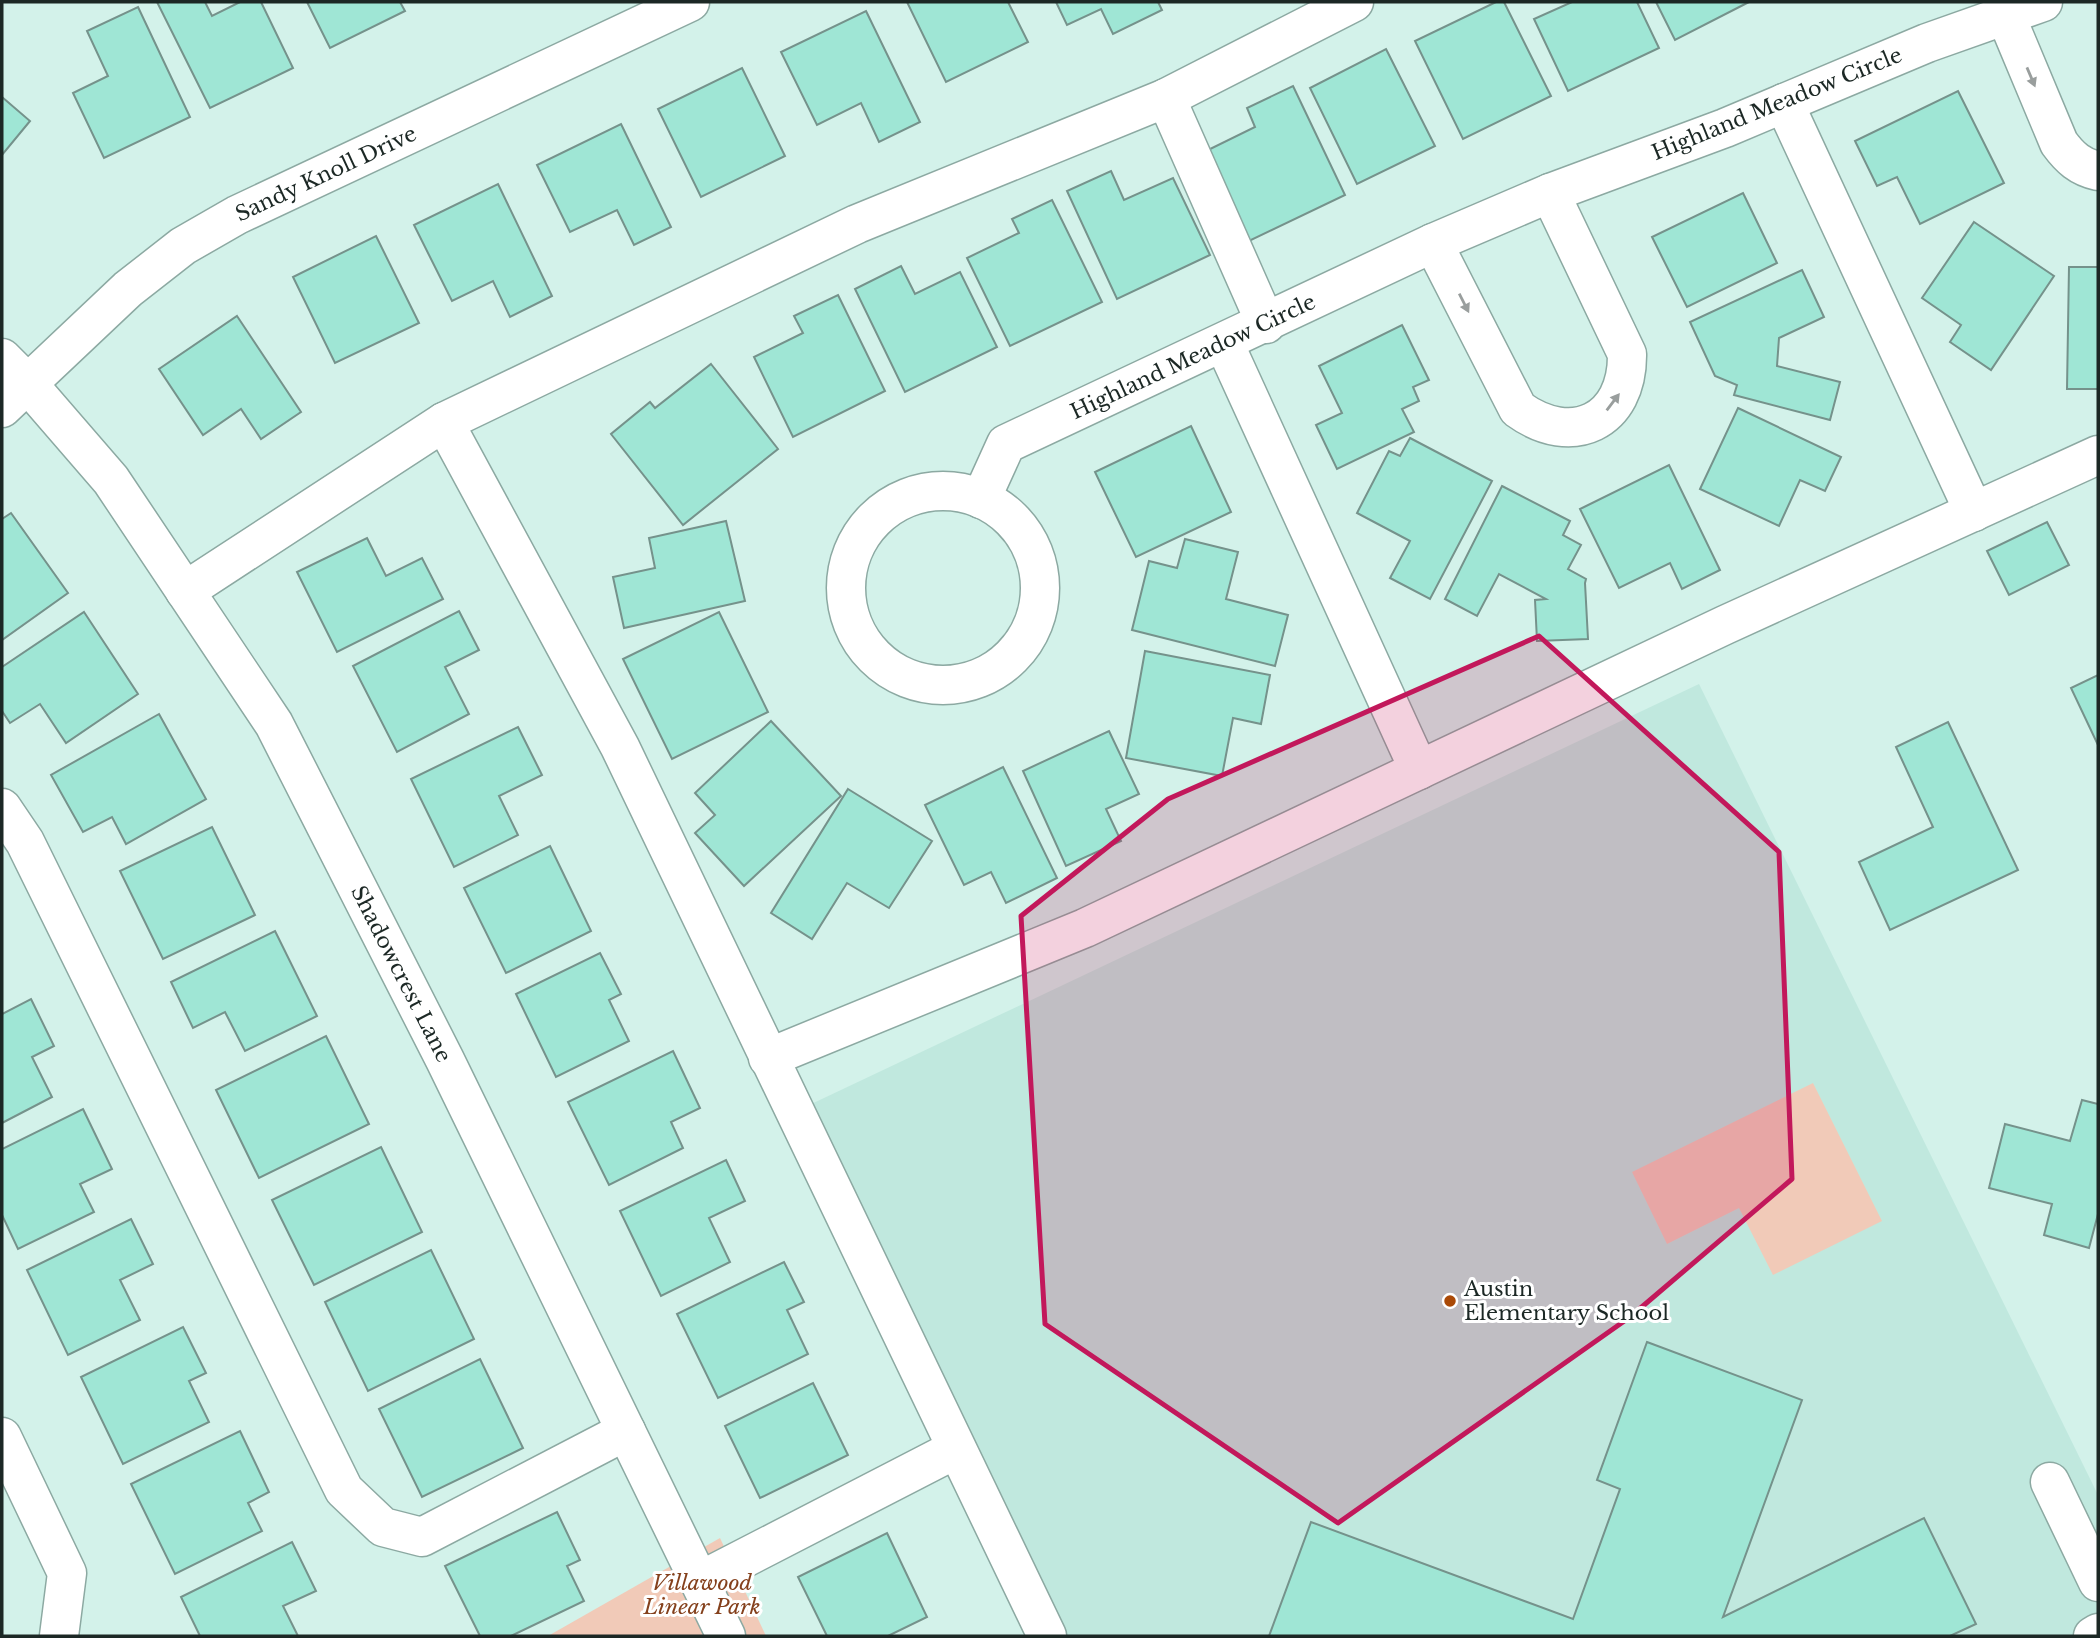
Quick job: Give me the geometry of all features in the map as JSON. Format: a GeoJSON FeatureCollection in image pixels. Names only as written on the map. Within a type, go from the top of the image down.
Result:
{"type":"FeatureCollection","features":[{"type":"Feature","properties":{"kind":"street","name":"Sandy Knoll Drive"},"geometry":{"type":"LineString","coordinates":[[10,383],[184,246],[237,215],[690,2]]}},
{"type":"Feature","properties":{"kind":"street"},"geometry":{"type":"LineString","coordinates":[[185,591],[444,422],[857,224],[1166,98],[1354,2]]}},
{"type":"Feature","properties":{"kind":"street","name":"Highland Meadow Circle"},"geometry":{"type":"LineString","coordinates":[[981,499],[1006,444],[1266,324],[1433,243],[1550,193],[1725,128],[1927,43],[2043,2]]}},
{"type":"Feature","properties":{"kind":"street"},"geometry":{"type":"LineString","coordinates":[[2005,14],[2059,143],[2070,158],[2086,168],[2098,171]]}},
{"type":"Feature","properties":{"kind":"street"},"geometry":{"type":"LineString","coordinates":[[1166,98],[1266,324]]}},
{"type":"Feature","properties":{"kind":"street"},"geometry":{"type":"LineString","coordinates":[[1784,103],[1974,512]]}},
{"type":"Feature","properties":{"kind":"street"},"geometry":{"type":"LineString","coordinates":[[1433,243],[1518,409],[1549,426],[1567,428],[1585,425],[1601,417],[1614,404],[1625,380],[1627,354],[1550,193]]}},
{"type":"Feature","properties":{"kind":"street"},"geometry":{"type":"LineString","coordinates":[[1224,343],[1419,770]]}},
{"type":"Feature","properties":{"kind":"street","name":"Shadowcrest Lane"},"geometry":{"type":"LineString","coordinates":[[10,383],[111,480],[274,724],[445,1060],[726,1636]]}},
{"type":"Feature","properties":{"kind":"street"},"geometry":{"type":"LineString","coordinates":[[444,422],[620,747],[1046,1636]]}},
{"type":"Feature","properties":{"kind":"street"},"geometry":{"type":"LineString","coordinates":[[768,1058],[1084,928],[1725,625],[2098,455]]}},
{"type":"Feature","properties":{"kind":"street"},"geometry":{"type":"LineString","coordinates":[[954,491],[981,499],[1002,511],[1020,529],[1032,551],[1039,574],[1039,600],[1033,624],[1006,662],[986,675],[965,682],[942,685],[920,682],[898,674],[877,659],[860,638],[849,613],[846,585],[850,559],[861,535],[879,514],[902,499],[928,492],[954,491]]}},
{"type":"Feature","properties":{"kind":"street"},"geometry":{"type":"LineString","coordinates":[[2,808],[26,842],[344,1490],[383,1527],[422,1538],[626,1431]]}},
{"type":"Feature","properties":{"kind":"street"},"geometry":{"type":"LineString","coordinates":[[2,1437],[67,1573],[59,1636]]}},
{"type":"Feature","properties":{"kind":"street"},"geometry":{"type":"LineString","coordinates":[[700,1581],[956,1449]]}},
{"type":"Feature","properties":{"kind":"street"},"geometry":{"type":"LineString","coordinates":[[2050,1482],[2098,1582]]}},
{"type":"Feature","properties":{"kind":"street"},"geometry":{"type":"LineString","coordinates":[[2093,1636],[2098,1633]]}},
{"type":"Feature","properties":{"kind":"highlighted area"},"geometry":{"type":"Polygon","coordinates":[[[1539,636],[1779,852],[1792,1179],[1630,1317],[1338,1523],[1045,1324],[1021,916],[1168,799],[1539,636]]]}},
{"type":"Feature","properties":{"kind":"shaded area","name":"Austin Elementary School"},"geometry":{"type":"Polygon","coordinates":[[[1699,684],[2098,1495],[2098,1636],[1058,1636],[805,1107],[1699,684]]]}},
{"type":"Feature","properties":{"kind":"green space"},"geometry":{"type":"Polygon","coordinates":[[[1813,1083],[1882,1221],[1773,1275],[1739,1208],[1667,1244],[1632,1172],[1813,1083]]]}},
{"type":"Feature","properties":{"kind":"green space","name":"Villawood Linear Park"},"geometry":{"type":"Polygon","coordinates":[[[720,1538],[766,1636],[548,1636],[720,1538]]]}},
{"type":"Feature","properties":{"kind":"building"},"geometry":{"type":"Polygon","coordinates":[[[157,2],[205,2],[212,16],[240,2],[261,2],[293,68],[210,108],[157,2]]]}},
{"type":"Feature","properties":{"kind":"building"},"geometry":{"type":"Polygon","coordinates":[[[307,2],[400,2],[405,11],[330,48],[307,2]]]}},
{"type":"Feature","properties":{"kind":"building"},"geometry":{"type":"Polygon","coordinates":[[[907,2],[1008,2],[1028,42],[946,82],[907,2]]]}},
{"type":"Feature","properties":{"kind":"building"},"geometry":{"type":"Polygon","coordinates":[[[1056,2],[1158,2],[1162,10],[1113,34],[1101,9],[1067,25],[1056,2]]]}},
{"type":"Feature","properties":{"kind":"building"},"geometry":{"type":"Polygon","coordinates":[[[1496,2],[1504,2],[1551,96],[1463,139],[1415,41],[1496,2]]]}},
{"type":"Feature","properties":{"kind":"building"},"geometry":{"type":"Polygon","coordinates":[[[1572,2],[1637,2],[1659,48],[1568,91],[1534,19],[1572,2]]]}},
{"type":"Feature","properties":{"kind":"building"},"geometry":{"type":"Polygon","coordinates":[[[1656,2],[1749,2],[1675,40],[1656,2]]]}},
{"type":"Feature","properties":{"kind":"building"},"geometry":{"type":"Polygon","coordinates":[[[138,7],[190,117],[104,158],[73,93],[108,76],[87,31],[138,7]]]}},
{"type":"Feature","properties":{"kind":"building"},"geometry":{"type":"Polygon","coordinates":[[[866,11],[920,122],[879,142],[861,103],[817,125],[781,52],[866,11]]]}},
{"type":"Feature","properties":{"kind":"building"},"geometry":{"type":"Polygon","coordinates":[[[1386,49],[1435,146],[1357,184],[1310,88],[1386,49]]]}},
{"type":"Feature","properties":{"kind":"building"},"geometry":{"type":"Polygon","coordinates":[[[742,68],[785,156],[701,197],[658,109],[742,68]]]}},
{"type":"Feature","properties":{"kind":"building"},"geometry":{"type":"Polygon","coordinates":[[[1293,86],[1345,195],[1249,241],[1206,151],[1255,127],[1247,108],[1293,86]]]}},
{"type":"Feature","properties":{"kind":"building"},"geometry":{"type":"Polygon","coordinates":[[[1958,91],[2004,183],[1920,224],[1897,177],[1877,186],[1855,141],[1958,91]]]}},
{"type":"Feature","properties":{"kind":"building"},"geometry":{"type":"Polygon","coordinates":[[[2,97],[30,121],[2,155],[2,97]]]}},
{"type":"Feature","properties":{"kind":"building"},"geometry":{"type":"Polygon","coordinates":[[[621,124],[671,227],[634,245],[617,210],[570,232],[537,165],[621,124]]]}},
{"type":"Feature","properties":{"kind":"building"},"geometry":{"type":"Polygon","coordinates":[[[1111,171],[1124,200],[1173,178],[1210,255],[1117,299],[1067,191],[1111,171]]]}},
{"type":"Feature","properties":{"kind":"building"},"geometry":{"type":"Polygon","coordinates":[[[498,184],[552,296],[510,317],[493,281],[452,301],[414,225],[498,184]]]}},
{"type":"Feature","properties":{"kind":"building"},"geometry":{"type":"Polygon","coordinates":[[[1743,193],[1777,263],[1687,307],[1652,237],[1743,193]]]}},
{"type":"Feature","properties":{"kind":"building"},"geometry":{"type":"Polygon","coordinates":[[[1052,200],[1102,302],[1010,346],[967,258],[1019,233],[1012,219],[1052,200]]]}},
{"type":"Feature","properties":{"kind":"building"},"geometry":{"type":"Polygon","coordinates":[[[1974,222],[2054,276],[1991,370],[1950,342],[1961,325],[1922,298],[1974,222]]]}},
{"type":"Feature","properties":{"kind":"building"},"geometry":{"type":"Polygon","coordinates":[[[376,236],[419,323],[335,363],[293,277],[376,236]]]}},
{"type":"Feature","properties":{"kind":"building"},"geometry":{"type":"Polygon","coordinates":[[[901,266],[915,294],[960,272],[997,347],[905,392],[855,289],[901,266]]]}},
{"type":"Feature","properties":{"kind":"building"},"geometry":{"type":"Polygon","coordinates":[[[2069,267],[2098,267],[2098,389],[2067,389],[2069,267]]]}},
{"type":"Feature","properties":{"kind":"building"},"geometry":{"type":"Polygon","coordinates":[[[1802,270],[1824,317],[1779,338],[1777,366],[1840,382],[1830,420],[1734,395],[1737,385],[1715,376],[1690,322],[1802,270]]]}},
{"type":"Feature","properties":{"kind":"building"},"geometry":{"type":"Polygon","coordinates":[[[838,295],[885,391],[793,437],[754,357],[803,333],[794,316],[838,295]]]}},
{"type":"Feature","properties":{"kind":"building"},"geometry":{"type":"Polygon","coordinates":[[[237,316],[301,412],[261,439],[241,409],[203,435],[159,369],[237,316]]]}},
{"type":"Feature","properties":{"kind":"building"},"geometry":{"type":"Polygon","coordinates":[[[1402,325],[1429,380],[1413,387],[1419,401],[1402,409],[1414,432],[1337,469],[1316,425],[1342,413],[1319,366],[1402,325]]]}},
{"type":"Feature","properties":{"kind":"building"},"geometry":{"type":"Polygon","coordinates":[[[711,364],[778,449],[683,525],[611,434],[650,402],[655,408],[711,364]]]}},
{"type":"Feature","properties":{"kind":"building"},"geometry":{"type":"Polygon","coordinates":[[[1738,408],[1841,457],[1825,491],[1800,480],[1779,526],[1700,489],[1738,408]]]}},
{"type":"Feature","properties":{"kind":"building"},"geometry":{"type":"Polygon","coordinates":[[[1191,426],[1231,512],[1136,557],[1095,472],[1191,426]]]}},
{"type":"Feature","properties":{"kind":"building"},"geometry":{"type":"Polygon","coordinates":[[[1410,438],[1492,481],[1430,599],[1390,578],[1410,541],[1357,513],[1389,451],[1400,456],[1410,438]]]}},
{"type":"Feature","properties":{"kind":"building"},"geometry":{"type":"Polygon","coordinates":[[[1669,465],[1720,570],[1682,589],[1670,563],[1619,588],[1580,509],[1669,465]]]}},
{"type":"Feature","properties":{"kind":"building"},"geometry":{"type":"Polygon","coordinates":[[[1502,486],[1570,521],[1563,535],[1581,545],[1568,569],[1586,579],[1588,639],[1537,641],[1535,600],[1546,599],[1499,574],[1477,616],[1445,599],[1502,486]]]}},
{"type":"Feature","properties":{"kind":"building"},"geometry":{"type":"Polygon","coordinates":[[[11,513],[68,593],[2,640],[2,519],[11,513]]]}},
{"type":"Feature","properties":{"kind":"building"},"geometry":{"type":"Polygon","coordinates":[[[726,521],[745,601],[624,628],[613,577],[655,568],[649,538],[726,521]]]}},
{"type":"Feature","properties":{"kind":"building"},"geometry":{"type":"Polygon","coordinates":[[[2047,522],[2069,565],[2009,595],[1987,551],[2047,522]]]}},
{"type":"Feature","properties":{"kind":"building"},"geometry":{"type":"Polygon","coordinates":[[[367,538],[386,576],[422,558],[443,599],[337,652],[297,572],[367,538]]]}},
{"type":"Feature","properties":{"kind":"building"},"geometry":{"type":"Polygon","coordinates":[[[1185,539],[1238,552],[1226,599],[1288,615],[1275,666],[1132,630],[1149,561],[1177,568],[1185,539]]]}},
{"type":"Feature","properties":{"kind":"building"},"geometry":{"type":"Polygon","coordinates":[[[459,611],[479,650],[445,667],[469,714],[397,752],[353,666],[459,611]]]}},
{"type":"Feature","properties":{"kind":"building"},"geometry":{"type":"Polygon","coordinates":[[[84,612],[138,694],[66,743],[40,704],[10,723],[2,711],[2,667],[84,612]]]}},
{"type":"Feature","properties":{"kind":"building"},"geometry":{"type":"Polygon","coordinates":[[[719,612],[768,712],[672,759],[623,659],[719,612]]]}},
{"type":"Feature","properties":{"kind":"building"},"geometry":{"type":"Polygon","coordinates":[[[1145,651],[1270,675],[1261,724],[1233,718],[1222,776],[1126,758],[1145,651]]]}},
{"type":"Feature","properties":{"kind":"building"},"geometry":{"type":"Polygon","coordinates":[[[2098,675],[2098,745],[2071,688],[2098,675]]]}},
{"type":"Feature","properties":{"kind":"building"},"geometry":{"type":"Polygon","coordinates":[[[159,714],[206,799],[126,844],[112,817],[83,832],[51,775],[159,714]]]}},
{"type":"Feature","properties":{"kind":"building"},"geometry":{"type":"Polygon","coordinates":[[[771,721],[841,796],[744,886],[695,833],[715,815],[695,793],[771,721]]]}},
{"type":"Feature","properties":{"kind":"building"},"geometry":{"type":"Polygon","coordinates":[[[1948,722],[2018,870],[1890,930],[1859,862],[1933,827],[1896,747],[1948,722]]]}},
{"type":"Feature","properties":{"kind":"building"},"geometry":{"type":"Polygon","coordinates":[[[518,727],[542,775],[499,796],[518,835],[454,867],[411,779],[518,727]]]}},
{"type":"Feature","properties":{"kind":"building"},"geometry":{"type":"Polygon","coordinates":[[[1109,731],[1139,794],[1106,809],[1121,841],[1066,866],[1023,771],[1109,731]]]}},
{"type":"Feature","properties":{"kind":"building"},"geometry":{"type":"Polygon","coordinates":[[[1003,767],[1057,878],[1006,903],[991,872],[964,885],[925,805],[1003,767]]]}},
{"type":"Feature","properties":{"kind":"building"},"geometry":{"type":"Polygon","coordinates":[[[848,789],[932,841],[889,908],[847,883],[812,939],[771,913],[848,789]]]}},
{"type":"Feature","properties":{"kind":"building"},"geometry":{"type":"Polygon","coordinates":[[[212,827],[255,915],[163,959],[120,871],[212,827]]]}},
{"type":"Feature","properties":{"kind":"building"},"geometry":{"type":"Polygon","coordinates":[[[550,846],[591,931],[506,973],[464,888],[550,846]]]}},
{"type":"Feature","properties":{"kind":"building"},"geometry":{"type":"Polygon","coordinates":[[[275,931],[317,1016],[245,1051],[225,1012],[193,1028],[171,982],[275,931]]]}},
{"type":"Feature","properties":{"kind":"building"},"geometry":{"type":"Polygon","coordinates":[[[600,953],[621,994],[609,1000],[629,1041],[556,1077],[516,994],[600,953]]]}},
{"type":"Feature","properties":{"kind":"building"},"geometry":{"type":"Polygon","coordinates":[[[31,999],[54,1046],[32,1057],[52,1097],[2,1123],[2,1014],[31,999]]]}},
{"type":"Feature","properties":{"kind":"building"},"geometry":{"type":"Polygon","coordinates":[[[326,1036],[369,1124],[259,1178],[216,1090],[326,1036]]]}},
{"type":"Feature","properties":{"kind":"building"},"geometry":{"type":"Polygon","coordinates":[[[673,1051],[700,1108],[671,1122],[683,1148],[609,1185],[568,1102],[673,1051]]]}},
{"type":"Feature","properties":{"kind":"building"},"geometry":{"type":"Polygon","coordinates":[[[2082,1100],[2098,1104],[2098,1214],[2089,1248],[2044,1235],[2052,1204],[1989,1188],[2005,1124],[2070,1141],[2082,1100]]]}},
{"type":"Feature","properties":{"kind":"building"},"geometry":{"type":"Polygon","coordinates":[[[83,1109],[112,1169],[80,1184],[94,1212],[18,1249],[2,1215],[2,1149],[83,1109]]]}},
{"type":"Feature","properties":{"kind":"building"},"geometry":{"type":"Polygon","coordinates":[[[381,1147],[422,1232],[314,1285],[272,1200],[381,1147]]]}},
{"type":"Feature","properties":{"kind":"building"},"geometry":{"type":"Polygon","coordinates":[[[726,1160],[745,1201],[709,1218],[730,1262],[661,1296],[620,1211],[726,1160]]]}},
{"type":"Feature","properties":{"kind":"building"},"geometry":{"type":"Polygon","coordinates":[[[131,1219],[153,1264],[120,1280],[140,1320],[68,1355],[27,1270],[131,1219]]]}},
{"type":"Feature","properties":{"kind":"building"},"geometry":{"type":"Polygon","coordinates":[[[431,1250],[474,1339],[368,1391],[325,1302],[431,1250]]]}},
{"type":"Feature","properties":{"kind":"building"},"geometry":{"type":"Polygon","coordinates":[[[784,1262],[804,1302],[787,1310],[808,1354],[718,1398],[677,1314],[784,1262]]]}},
{"type":"Feature","properties":{"kind":"building"},"geometry":{"type":"Polygon","coordinates":[[[183,1327],[206,1373],[189,1381],[209,1422],[123,1464],[81,1377],[183,1327]]]}},
{"type":"Feature","properties":{"kind":"building"},"geometry":{"type":"Polygon","coordinates":[[[1647,1342],[1802,1400],[1723,1617],[1924,1518],[1976,1624],[1950,1636],[1269,1636],[1311,1522],[1573,1619],[1620,1489],[1597,1480],[1647,1342]]]}},
{"type":"Feature","properties":{"kind":"building"},"geometry":{"type":"Polygon","coordinates":[[[480,1359],[523,1448],[422,1497],[379,1409],[480,1359]]]}},
{"type":"Feature","properties":{"kind":"building"},"geometry":{"type":"Polygon","coordinates":[[[813,1383],[848,1455],[760,1498],[725,1426],[813,1383]]]}},
{"type":"Feature","properties":{"kind":"building"},"geometry":{"type":"Polygon","coordinates":[[[240,1431],[269,1492],[248,1503],[262,1531],[175,1574],[131,1484],[240,1431]]]}},
{"type":"Feature","properties":{"kind":"building"},"geometry":{"type":"Polygon","coordinates":[[[557,1512],[580,1560],[567,1566],[584,1601],[511,1636],[480,1636],[445,1566],[557,1512]]]}},
{"type":"Feature","properties":{"kind":"building"},"geometry":{"type":"Polygon","coordinates":[[[887,1533],[927,1617],[888,1636],[827,1636],[798,1577],[887,1533]]]}},
{"type":"Feature","properties":{"kind":"building"},"geometry":{"type":"Polygon","coordinates":[[[292,1542],[316,1591],[283,1606],[298,1636],[200,1636],[181,1597],[292,1542]]]}},
{"type":"Feature","properties":{"kind":"place","name":"Austin Elementary School"},"geometry":{"type":"Point","coordinates":[1450,1301]}}]}
